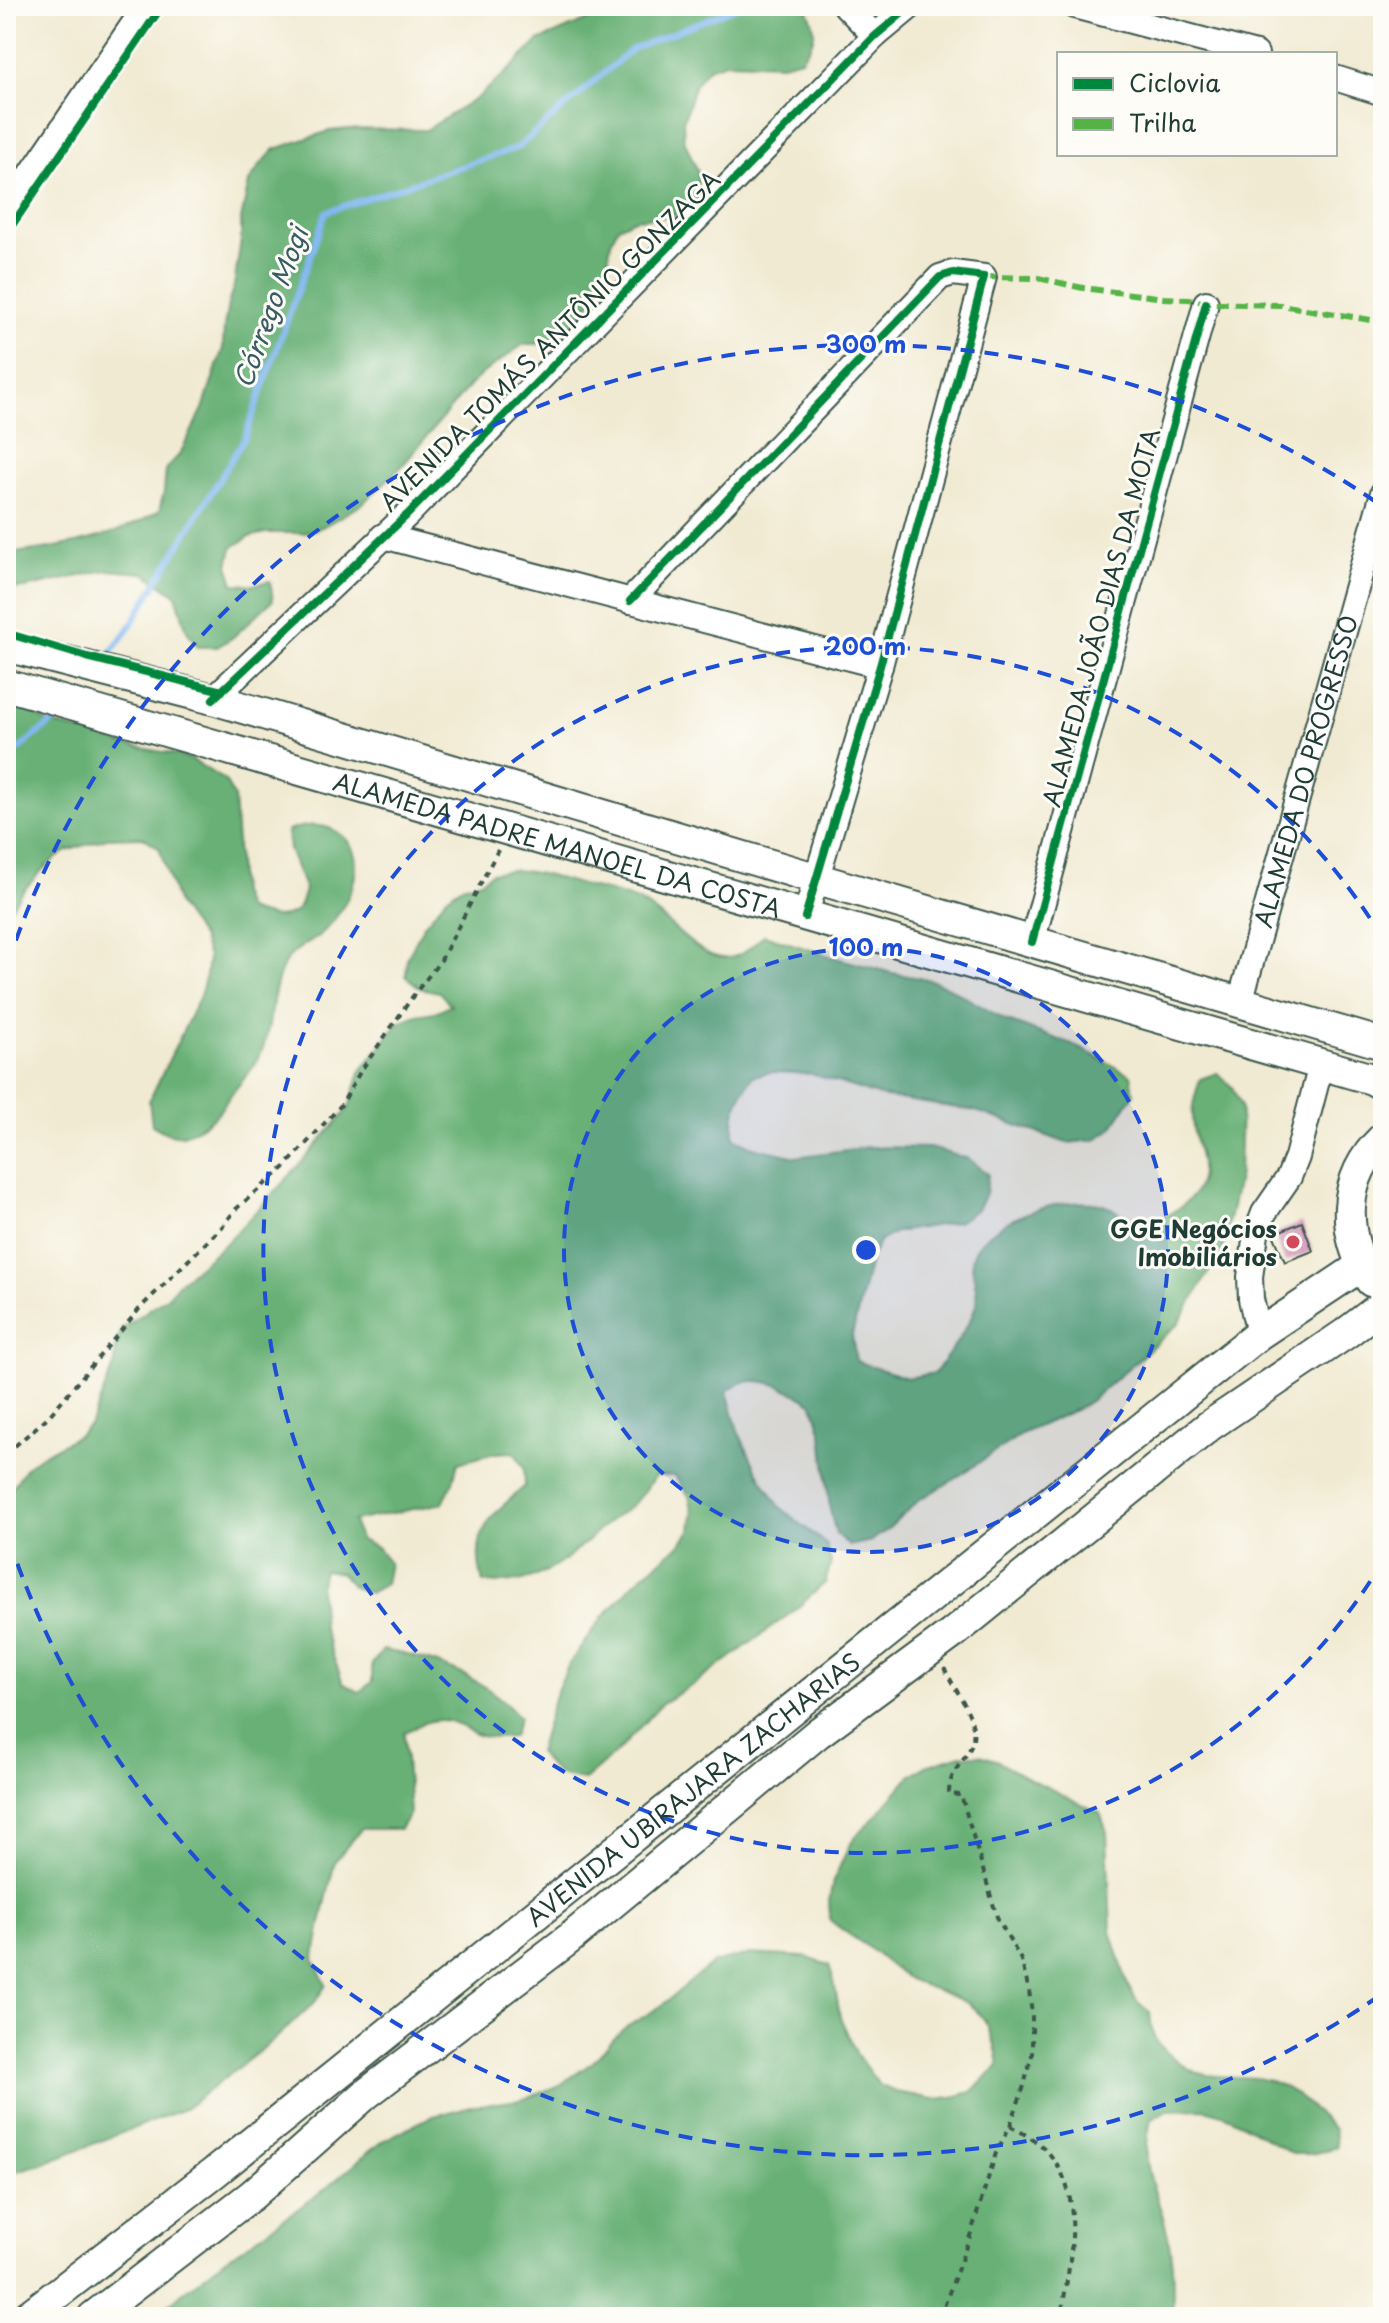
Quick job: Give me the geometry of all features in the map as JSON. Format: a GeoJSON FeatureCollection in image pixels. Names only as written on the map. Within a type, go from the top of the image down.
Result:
{"type":"FeatureCollection","features":[{"type":"Feature","properties":{"kind":"main road","name":"ALAMEDA PADRE MANOEL DA COSTA"},"geometry":{"type":"LineString","coordinates":[[6,646],[213,699],[1383,1044]]}},
{"type":"Feature","properties":{"kind":"main road","name":"ALAMEDA PADRE MANOEL DA COSTA"},"geometry":{"type":"LineString","coordinates":[[6,685],[1372,1079],[1383,1085]]}},
{"type":"Feature","properties":{"kind":"main road"},"geometry":{"type":"LineString","coordinates":[[1383,1138],[1368,1152],[1355,1179],[1349,1208],[1351,1238],[1361,1266],[1383,1295]]}},
{"type":"Feature","properties":{"kind":"main road","name":"AVENIDA UBIRAJARA ZACHARIAS"},"geometry":{"type":"LineString","coordinates":[[27,2317],[240,2152],[1259,1334],[1361,1266]]}},
{"type":"Feature","properties":{"kind":"main road","name":"AVENIDA UBIRAJARA ZACHARIAS"},"geometry":{"type":"LineString","coordinates":[[93,2317],[252,2195],[366,2094],[569,1939],[818,1733],[935,1646],[1209,1426],[1383,1305]]}},
{"type":"Feature","properties":{"kind":"street"},"geometry":{"type":"LineString","coordinates":[[6,211],[146,6]]}},
{"type":"Feature","properties":{"kind":"street"},"geometry":{"type":"LineString","coordinates":[[846,6],[875,36]]}},
{"type":"Feature","properties":{"kind":"street","name":"AVENIDA TOMÁS ANTÔNIO GONZAGA"},"geometry":{"type":"LineString","coordinates":[[213,699],[407,515],[875,36],[911,6]]}},
{"type":"Feature","properties":{"kind":"street"},"geometry":{"type":"LineString","coordinates":[[1074,6],[1248,52]]}},
{"type":"Feature","properties":{"kind":"street"},"geometry":{"type":"LineString","coordinates":[[1337,79],[1383,93]]}},
{"type":"Feature","properties":{"kind":"street"},"geometry":{"type":"LineString","coordinates":[[630,601],[940,277],[953,273],[984,277],[880,666],[805,917]]}},
{"type":"Feature","properties":{"kind":"street","name":"ALAMEDA JOÃO DIAS DA MOTA"},"geometry":{"type":"LineString","coordinates":[[1032,942],[1206,303]]}},
{"type":"Feature","properties":{"kind":"street","name":"ALAMEDA DO PROGRESSO"},"geometry":{"type":"LineString","coordinates":[[1240,1002],[1383,493]]}},
{"type":"Feature","properties":{"kind":"street"},"geometry":{"type":"LineString","coordinates":[[383,536],[880,666]]}},
{"type":"Feature","properties":{"kind":"street"},"geometry":{"type":"LineString","coordinates":[[1259,1334],[1251,1299],[1250,1277],[1256,1234],[1264,1213],[1289,1177],[1297,1157],[1321,1065]]}},
{"type":"Feature","properties":{"kind":"path"},"geometry":{"type":"LineString","coordinates":[[6,1454],[49,1416],[141,1307],[222,1227],[236,1209],[285,1167],[342,1104],[369,1059],[441,960],[509,831]]}},
{"type":"Feature","properties":{"kind":"path"},"geometry":{"type":"LineString","coordinates":[[935,1646],[948,1677],[960,1691],[972,1726],[973,1741],[949,1781],[949,1794],[961,1795],[997,1917],[1021,1960],[1032,2014],[1032,2055],[1023,2089],[1010,2126],[996,2153],[940,2317]]}},
{"type":"Feature","properties":{"kind":"path"},"geometry":{"type":"LineString","coordinates":[[1010,2126],[1047,2150],[1068,2186],[1072,2234],[1061,2317]]}},
{"type":"Feature","properties":{"kind":"green space"},"geometry":{"type":"Polygon","coordinates":[[[620,6],[806,6],[814,34],[801,59],[782,64],[726,62],[708,68],[695,84],[683,122],[684,140],[699,174],[697,194],[689,209],[672,216],[634,219],[618,227],[594,298],[570,328],[557,339],[524,344],[483,373],[402,466],[361,505],[322,527],[304,533],[266,533],[249,537],[232,548],[228,565],[234,584],[253,585],[270,581],[273,600],[232,638],[217,647],[198,647],[187,631],[176,595],[144,573],[107,570],[25,588],[6,589],[6,554],[105,535],[159,511],[166,469],[180,454],[203,409],[223,348],[249,182],[275,149],[329,131],[426,130],[477,98],[538,41],[620,6]]]}},
{"type":"Feature","properties":{"kind":"green space"},"geometry":{"type":"Polygon","coordinates":[[[6,703],[49,723],[122,744],[178,755],[194,761],[225,781],[234,796],[240,893],[247,910],[280,917],[299,907],[305,890],[289,850],[287,831],[324,826],[344,837],[352,848],[356,860],[352,887],[330,925],[287,960],[278,980],[266,1037],[256,1062],[217,1114],[190,1133],[172,1134],[152,1125],[149,1101],[200,996],[208,957],[201,937],[178,905],[159,848],[143,837],[107,838],[67,851],[48,864],[20,894],[6,916],[6,703]]]}},
{"type":"Feature","properties":{"kind":"green space"},"geometry":{"type":"Polygon","coordinates":[[[511,870],[550,876],[636,900],[713,956],[735,956],[764,935],[836,958],[930,980],[1005,1020],[1076,1046],[1131,1075],[1134,1094],[1111,1129],[1095,1140],[1067,1143],[976,1111],[880,1096],[812,1074],[771,1072],[753,1076],[737,1105],[734,1138],[753,1147],[796,1157],[868,1147],[930,1148],[969,1159],[988,1174],[986,1193],[977,1209],[958,1222],[896,1232],[880,1241],[871,1257],[852,1335],[856,1361],[907,1378],[935,1373],[964,1331],[976,1305],[972,1262],[977,1246],[997,1229],[1024,1214],[1054,1205],[1085,1203],[1104,1205],[1141,1221],[1160,1218],[1179,1208],[1194,1194],[1201,1177],[1192,1124],[1192,1110],[1200,1079],[1217,1073],[1232,1087],[1241,1107],[1239,1174],[1223,1248],[1178,1324],[1094,1398],[1023,1433],[919,1500],[871,1541],[849,1546],[836,1534],[830,1510],[822,1434],[813,1404],[771,1383],[742,1383],[727,1391],[738,1431],[757,1471],[780,1507],[827,1545],[831,1563],[825,1583],[795,1610],[696,1683],[661,1704],[621,1748],[584,1780],[557,1773],[538,1752],[555,1695],[568,1666],[598,1623],[634,1583],[691,1531],[693,1512],[689,1496],[675,1476],[655,1476],[632,1505],[576,1551],[549,1570],[519,1581],[483,1582],[479,1565],[481,1538],[486,1527],[525,1486],[524,1468],[514,1452],[495,1453],[458,1463],[443,1503],[353,1521],[360,1540],[378,1548],[389,1563],[385,1584],[369,1593],[353,1587],[341,1573],[324,1570],[320,1589],[323,1628],[343,1683],[359,1692],[372,1682],[372,1664],[383,1650],[440,1664],[475,1681],[506,1704],[519,1718],[513,1737],[485,1737],[445,1720],[426,1723],[404,1733],[410,1813],[400,1829],[361,1829],[335,1861],[314,1960],[326,1985],[315,2002],[274,2040],[186,2108],[41,2164],[6,2174],[6,1497],[27,1466],[79,1435],[91,1423],[115,1363],[116,1344],[123,1328],[168,1296],[227,1242],[296,1169],[349,1108],[360,1072],[399,1022],[451,1005],[439,992],[420,988],[406,976],[407,958],[424,925],[447,897],[462,886],[481,881],[491,873],[511,870]]]}},
{"type":"Feature","properties":{"kind":"green space"},"geometry":{"type":"Polygon","coordinates":[[[961,1755],[980,1755],[999,1761],[1100,1813],[1107,1832],[1111,1931],[1128,1986],[1137,2001],[1150,2013],[1153,2035],[1163,2048],[1175,2060],[1196,2072],[1262,2079],[1288,2089],[1334,2129],[1336,2147],[1312,2154],[1292,2154],[1241,2123],[1205,2109],[1168,2110],[1151,2120],[1148,2167],[1170,2246],[1172,2317],[152,2317],[219,2264],[319,2194],[382,2141],[430,2117],[471,2106],[521,2100],[557,2087],[593,2062],[623,2029],[661,2006],[713,1963],[750,1954],[805,1957],[829,1965],[840,2017],[857,2055],[879,2085],[896,2092],[934,2099],[971,2092],[999,2066],[992,2037],[983,2019],[961,2000],[903,1975],[838,1927],[830,1920],[829,1901],[833,1881],[849,1846],[860,1831],[910,1776],[926,1766],[961,1755]]]}},
{"type":"Feature","properties":{"kind":"building","name":"GGE Negócios Imobiliários"},"geometry":{"type":"Polygon","coordinates":[[[1302,1222],[1313,1251],[1285,1262],[1273,1234],[1302,1222]]]}},
{"type":"Feature","properties":{"kind":"waterway","name":"Córrego Mogi"},"geometry":{"type":"LineString","coordinates":[[110,653],[126,633],[245,437],[326,212],[517,148],[632,49],[740,6]]}},
{"type":"Feature","properties":{"kind":"waterway","name":"Córrego Mogi"},"geometry":{"type":"LineString","coordinates":[[6,759],[55,720]]}},
{"type":"Feature","properties":{"kind":"marked path"},"geometry":{"type":"LineString","coordinates":[[984,277],[1038,278],[1083,288],[1206,303],[1281,305],[1383,322]]}},
{"type":"Feature","properties":{"kind":"cycle path"},"geometry":{"type":"LineString","coordinates":[[6,234],[162,6]]}},
{"type":"Feature","properties":{"kind":"cycle path"},"geometry":{"type":"LineString","coordinates":[[213,699],[407,515],[875,36],[911,6]]}},
{"type":"Feature","properties":{"kind":"cycle path"},"geometry":{"type":"LineString","coordinates":[[630,601],[940,277],[953,273],[984,277],[880,666],[805,917]]}},
{"type":"Feature","properties":{"kind":"cycle path"},"geometry":{"type":"LineString","coordinates":[[1032,942],[1206,303]]}},
{"type":"Feature","properties":{"kind":"cycle path"},"geometry":{"type":"LineString","coordinates":[[6,633],[222,691]]}},
{"type":"Feature","properties":{"kind":"place","name":"GGE Negócios Imobiliários"},"geometry":{"type":"Point","coordinates":[1293,1242]}}]}
